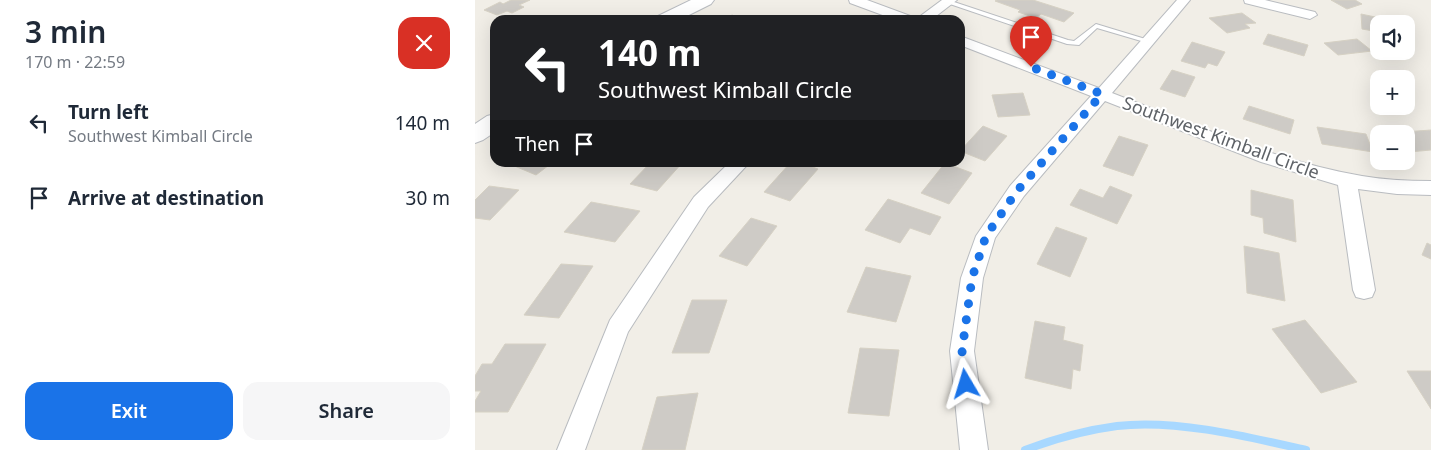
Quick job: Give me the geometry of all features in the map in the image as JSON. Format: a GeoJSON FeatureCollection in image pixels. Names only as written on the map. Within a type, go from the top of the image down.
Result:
{"type":"FeatureCollection","features":[{"type":"Feature","properties":{"kind":"street"},"geometry":{"type":"LineString","coordinates":[[675,15],[705,0]]}},
{"type":"Feature","properties":{"kind":"street"},"geometry":{"type":"LineString","coordinates":[[855,0],[896,15]]}},
{"type":"Feature","properties":{"kind":"street","name":"Southwest Kimball Circle"},"geometry":{"type":"LineString","coordinates":[[1102,94],[1184,0]]}},
{"type":"Feature","properties":{"kind":"street"},"geometry":{"type":"LineString","coordinates":[[1250,0],[1310,16]]}},
{"type":"Feature","properties":{"kind":"street"},"geometry":{"type":"LineString","coordinates":[[929,15],[950,1]]}},
{"type":"Feature","properties":{"kind":"street","name":"Southwest Kimball Circle"},"geometry":{"type":"LineString","coordinates":[[965,42],[1287,166],[1347,180],[1380,185],[1431,188]]}},
{"type":"Feature","properties":{"kind":"street"},"geometry":{"type":"LineString","coordinates":[[974,450],[962,351],[972,278],[986,236],[1017,191],[1102,94]]}},
{"type":"Feature","properties":{"kind":"street"},"geometry":{"type":"LineString","coordinates":[[475,135],[490,124]]}},
{"type":"Feature","properties":{"kind":"street"},"geometry":{"type":"LineString","coordinates":[[571,450],[618,327],[701,202],[736,167]]}},
{"type":"Feature","properties":{"kind":"street"},"geometry":{"type":"LineString","coordinates":[[1347,180],[1364,290]]}},
{"type":"Feature","properties":{"kind":"lane"},"geometry":{"type":"LineString","coordinates":[[950,1],[1067,42],[1076,43],[1095,26],[1148,41]]}},
{"type":"Feature","properties":{"kind":"building"},"geometry":{"type":"Polygon","coordinates":[[[511,0],[530,0],[519,5],[524,7],[512,13],[507,11],[497,15],[484,10],[500,2],[503,4],[511,0]]]}},
{"type":"Feature","properties":{"kind":"building"},"geometry":{"type":"Polygon","coordinates":[[[1033,0],[1074,13],[1064,22],[1041,14],[1036,18],[995,1],[1033,0]]]}},
{"type":"Feature","properties":{"kind":"building"},"geometry":{"type":"Polygon","coordinates":[[[1331,0],[1355,0],[1362,4],[1347,9],[1331,0]]]}},
{"type":"Feature","properties":{"kind":"building"},"geometry":{"type":"Polygon","coordinates":[[[1242,13],[1256,23],[1245,24],[1250,28],[1227,33],[1209,18],[1242,13]]]}},
{"type":"Feature","properties":{"kind":"building"},"geometry":{"type":"Polygon","coordinates":[[[1361,14],[1370,16],[1370,30],[1362,29],[1361,14]]]}},
{"type":"Feature","properties":{"kind":"building"},"geometry":{"type":"Polygon","coordinates":[[[1268,34],[1308,45],[1304,56],[1263,44],[1268,34]]]}},
{"type":"Feature","properties":{"kind":"building"},"geometry":{"type":"Polygon","coordinates":[[[1357,39],[1370,51],[1338,55],[1324,43],[1357,39]]]}},
{"type":"Feature","properties":{"kind":"building"},"geometry":{"type":"Polygon","coordinates":[[[1192,42],[1225,52],[1217,66],[1208,63],[1205,68],[1181,61],[1192,42]]]}},
{"type":"Feature","properties":{"kind":"building"},"geometry":{"type":"Polygon","coordinates":[[[1172,70],[1195,77],[1185,97],[1160,89],[1172,70]]]}},
{"type":"Feature","properties":{"kind":"building"},"geometry":{"type":"Polygon","coordinates":[[[1023,93],[1030,115],[998,117],[992,95],[1023,93]]]}},
{"type":"Feature","properties":{"kind":"building"},"geometry":{"type":"Polygon","coordinates":[[[1249,106],[1294,120],[1290,134],[1243,119],[1249,106]]]}},
{"type":"Feature","properties":{"kind":"building"},"geometry":{"type":"Polygon","coordinates":[[[983,126],[1007,136],[985,161],[965,153],[965,146],[983,126]]]}},
{"type":"Feature","properties":{"kind":"building"},"geometry":{"type":"Polygon","coordinates":[[[1317,127],[1366,134],[1370,144],[1370,152],[1322,144],[1317,127]]]}},
{"type":"Feature","properties":{"kind":"building"},"geometry":{"type":"Polygon","coordinates":[[[1431,130],[1431,150],[1415,151],[1415,131],[1431,130]]]}},
{"type":"Feature","properties":{"kind":"building"},"geometry":{"type":"Polygon","coordinates":[[[1119,136],[1148,145],[1133,176],[1103,166],[1119,136]]]}},
{"type":"Feature","properties":{"kind":"building"},"geometry":{"type":"Polygon","coordinates":[[[517,167],[546,167],[536,175],[517,167]]]}},
{"type":"Feature","properties":{"kind":"building"},"geometry":{"type":"Polygon","coordinates":[[[646,167],[679,167],[657,191],[630,184],[646,167]]]}},
{"type":"Feature","properties":{"kind":"building"},"geometry":{"type":"Polygon","coordinates":[[[786,167],[813,167],[818,169],[790,201],[764,192],[786,167]]]}},
{"type":"Feature","properties":{"kind":"building"},"geometry":{"type":"Polygon","coordinates":[[[942,167],[956,167],[972,173],[949,204],[921,193],[942,167]]]}},
{"type":"Feature","properties":{"kind":"building"},"geometry":{"type":"Polygon","coordinates":[[[489,186],[519,190],[490,220],[475,218],[475,200],[489,186]]]}},
{"type":"Feature","properties":{"kind":"building"},"geometry":{"type":"Polygon","coordinates":[[[1110,186],[1132,195],[1117,224],[1070,205],[1080,189],[1103,198],[1110,186]]]}},
{"type":"Feature","properties":{"kind":"building"},"geometry":{"type":"Polygon","coordinates":[[[1251,190],[1293,200],[1296,242],[1264,233],[1263,218],[1251,215],[1251,190]]]}},
{"type":"Feature","properties":{"kind":"building"},"geometry":{"type":"Polygon","coordinates":[[[888,199],[941,217],[930,235],[910,228],[900,243],[865,230],[888,199]]]}},
{"type":"Feature","properties":{"kind":"building"},"geometry":{"type":"Polygon","coordinates":[[[591,202],[640,211],[615,242],[564,232],[591,202]]]}},
{"type":"Feature","properties":{"kind":"building"},"geometry":{"type":"Polygon","coordinates":[[[751,218],[777,226],[747,266],[719,256],[751,218]]]}},
{"type":"Feature","properties":{"kind":"building"},"geometry":{"type":"Polygon","coordinates":[[[1056,227],[1087,238],[1070,277],[1037,264],[1056,227]]]}},
{"type":"Feature","properties":{"kind":"building"},"geometry":{"type":"Polygon","coordinates":[[[1427,243],[1431,245],[1431,259],[1422,255],[1427,243]]]}},
{"type":"Feature","properties":{"kind":"building"},"geometry":{"type":"Polygon","coordinates":[[[1244,246],[1279,253],[1285,301],[1247,293],[1244,246]]]}},
{"type":"Feature","properties":{"kind":"building"},"geometry":{"type":"Polygon","coordinates":[[[561,264],[593,266],[559,318],[524,315],[561,264]]]}},
{"type":"Feature","properties":{"kind":"building"},"geometry":{"type":"Polygon","coordinates":[[[866,267],[911,276],[896,322],[847,312],[866,267]]]}},
{"type":"Feature","properties":{"kind":"building"},"geometry":{"type":"Polygon","coordinates":[[[692,300],[727,300],[709,353],[672,353],[692,300]]]}},
{"type":"Feature","properties":{"kind":"building"},"geometry":{"type":"Polygon","coordinates":[[[1305,320],[1357,382],[1321,393],[1272,329],[1305,320]]]}},
{"type":"Feature","properties":{"kind":"building"},"geometry":{"type":"Polygon","coordinates":[[[1035,321],[1065,327],[1063,340],[1083,345],[1080,371],[1073,369],[1071,389],[1025,378],[1035,321]]]}},
{"type":"Feature","properties":{"kind":"building"},"geometry":{"type":"Polygon","coordinates":[[[505,344],[546,344],[508,412],[475,412],[475,401],[481,391],[475,391],[475,376],[482,364],[492,364],[505,344]]]}},
{"type":"Feature","properties":{"kind":"building"},"geometry":{"type":"Polygon","coordinates":[[[860,348],[899,350],[889,416],[848,413],[860,348]]]}},
{"type":"Feature","properties":{"kind":"building"},"geometry":{"type":"Polygon","coordinates":[[[1407,371],[1431,371],[1431,409],[1407,371]]]}},
{"type":"Feature","properties":{"kind":"building"},"geometry":{"type":"Polygon","coordinates":[[[698,393],[685,450],[642,450],[657,397],[698,393]]]}},
{"type":"Feature","properties":{"kind":"waterway"},"geometry":{"type":"LineString","coordinates":[[1025,450],[1082,432],[1140,424],[1212,430],[1306,450]]}},
{"type":"Feature","properties":{"kind":"route"},"geometry":{"type":"LineString","coordinates":[[966,384],[962,351],[972,278],[986,236],[1017,191],[1102,94],[1031,67]]}}]}
